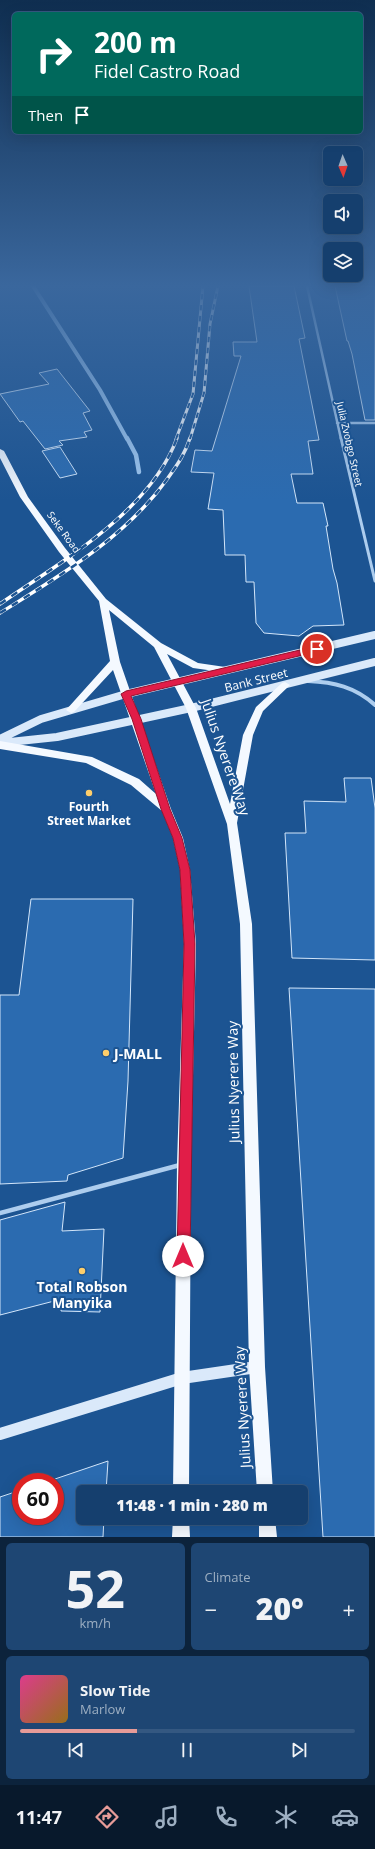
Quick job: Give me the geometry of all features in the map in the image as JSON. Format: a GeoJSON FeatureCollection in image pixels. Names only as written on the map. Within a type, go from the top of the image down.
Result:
{"type":"FeatureCollection","features":[{"type":"Feature","properties":{"kind":"main road","name":"Seke Road"},"geometry":{"type":"LineString","coordinates":[[0,451],[24,497],[62,550],[103,601],[158,645]]}},
{"type":"Feature","properties":{"kind":"main road","name":"Seke Road"},"geometry":{"type":"LineString","coordinates":[[0,464],[11,473]]}},
{"type":"Feature","properties":{"kind":"main road"},"geometry":{"type":"LineString","coordinates":[[103,601],[115,662],[166,809],[178,838],[185,870],[190,944],[184,1164],[181,1485]]}},
{"type":"Feature","properties":{"kind":"main road"},"geometry":{"type":"LineString","coordinates":[[0,739],[24,726],[126,694],[375,635]]}},
{"type":"Feature","properties":{"kind":"main road"},"geometry":{"type":"LineString","coordinates":[[158,645],[196,666],[229,670]]}},
{"type":"Feature","properties":{"kind":"main road","name":"Julius Nyerere Way"},"geometry":{"type":"LineString","coordinates":[[158,645],[192,708],[232,824],[246,924],[257,1367],[265,1485]]}},
{"type":"Feature","properties":{"kind":"main road"},"geometry":{"type":"LineString","coordinates":[[71,710],[115,662]]}},
{"type":"Feature","properties":{"kind":"main road","name":"Bank Street"},"geometry":{"type":"LineString","coordinates":[[0,744],[57,737],[192,708],[375,662]]}},
{"type":"Feature","properties":{"kind":"main road"},"geometry":{"type":"LineString","coordinates":[[232,824],[248,735],[259,710],[285,685]]}},
{"type":"Feature","properties":{"kind":"main road"},"geometry":{"type":"LineString","coordinates":[[0,744],[88,760],[135,782],[166,809]]}},
{"type":"Feature","properties":{"kind":"main road"},"geometry":{"type":"LineString","coordinates":[[0,1434],[182,1378],[257,1367]]}},
{"type":"Feature","properties":{"kind":"main road"},"geometry":{"type":"LineString","coordinates":[[181,1525],[181,1537]]}},
{"type":"Feature","properties":{"kind":"main road"},"geometry":{"type":"LineString","coordinates":[[267,1525],[268,1537]]}},
{"type":"Feature","properties":{"kind":"street","name":"Julia Zvobgo Street"},"geometry":{"type":"LineString","coordinates":[[323,358],[375,581]]}},
{"type":"Feature","properties":{"kind":"street"},"geometry":{"type":"LineString","coordinates":[[337,423],[375,423]]}},
{"type":"Feature","properties":{"kind":"street"},"geometry":{"type":"LineString","coordinates":[[300,681],[327,682],[349,686],[368,698],[375,705]]}},
{"type":"Feature","properties":{"kind":"lane"},"geometry":{"type":"LineString","coordinates":[[0,1213],[184,1164]]}},
{"type":"Feature","properties":{"kind":"building"},"geometry":{"type":"Polygon","coordinates":[[[240,358],[303,358],[319,440],[308,441],[313,474],[291,474],[297,503],[323,503],[328,526],[326,526],[333,569],[337,583],[344,625],[313,626],[299,636],[264,633],[256,623],[254,582],[246,582],[245,555],[225,555],[223,510],[208,509],[214,473],[191,472],[195,450],[212,451],[240,358]]]}},
{"type":"Feature","properties":{"kind":"building"},"geometry":{"type":"Polygon","coordinates":[[[353,358],[375,358],[375,420],[365,420],[353,358]]]}},
{"type":"Feature","properties":{"kind":"building"},"geometry":{"type":"Polygon","coordinates":[[[57,369],[90,411],[83,413],[92,430],[84,432],[87,437],[59,441],[63,445],[45,449],[23,421],[20,422],[0,394],[49,384],[39,373],[57,369]]]}},
{"type":"Feature","properties":{"kind":"building"},"geometry":{"type":"Polygon","coordinates":[[[60,447],[77,474],[60,478],[42,451],[60,447]]]}},
{"type":"Feature","properties":{"kind":"building"},"geometry":{"type":"Polygon","coordinates":[[[344,778],[371,778],[375,808],[375,960],[292,958],[285,833],[306,833],[304,801],[346,802],[344,778]]]}},
{"type":"Feature","properties":{"kind":"building"},"geometry":{"type":"Polygon","coordinates":[[[31,899],[133,899],[128,1081],[123,1158],[68,1175],[67,1181],[0,1184],[0,995],[19,995],[31,899]]]}},
{"type":"Feature","properties":{"kind":"building"},"geometry":{"type":"Polygon","coordinates":[[[289,988],[375,989],[375,1537],[323,1537],[289,988]]]}},
{"type":"Feature","properties":{"kind":"building"},"geometry":{"type":"Polygon","coordinates":[[[65,1202],[62,1231],[104,1229],[100,1312],[61,1311],[62,1299],[0,1315],[0,1220],[65,1202]]]}},
{"type":"Feature","properties":{"kind":"building"},"geometry":{"type":"Polygon","coordinates":[[[108,1461],[106,1485],[76,1485],[76,1525],[104,1525],[103,1537],[0,1537],[0,1497],[12,1493],[12,1525],[64,1525],[64,1476],[108,1461]]]}},
{"type":"Feature","properties":{"kind":"waterway"},"geometry":{"type":"LineString","coordinates":[[79,358],[100,390],[127,439]]}},
{"type":"Feature","properties":{"kind":"waterway"},"geometry":{"type":"LineString","coordinates":[[127,438],[136,455],[139,472]]}},
{"type":"Feature","properties":{"kind":"railway"},"geometry":{"type":"LineString","coordinates":[[176,439],[193,394],[196,358]]}},
{"type":"Feature","properties":{"kind":"railway"},"geometry":{"type":"LineString","coordinates":[[190,439],[204,393],[207,358]]}},
{"type":"Feature","properties":{"kind":"railway"},"geometry":{"type":"LineString","coordinates":[[0,604],[102,533],[125,512],[147,489],[164,465],[177,438]]}},
{"type":"Feature","properties":{"kind":"railway"},"geometry":{"type":"LineString","coordinates":[[0,613],[91,554],[132,519],[168,478],[178,464],[190,438]]}},
{"type":"Feature","properties":{"kind":"place","name":"Fourth Street Market"},"geometry":{"type":"Point","coordinates":[89,793]}},
{"type":"Feature","properties":{"kind":"place","name":"J-MALL"},"geometry":{"type":"Point","coordinates":[106,1053]}},
{"type":"Feature","properties":{"kind":"place","name":"Total Robson Manyika"},"geometry":{"type":"Point","coordinates":[82,1271]}},
{"type":"Feature","properties":{"kind":"route"},"geometry":{"type":"LineString","coordinates":[[183,1256],[190,944],[185,870],[178,838],[166,809],[136,719],[126,694],[317,649]]}}]}
